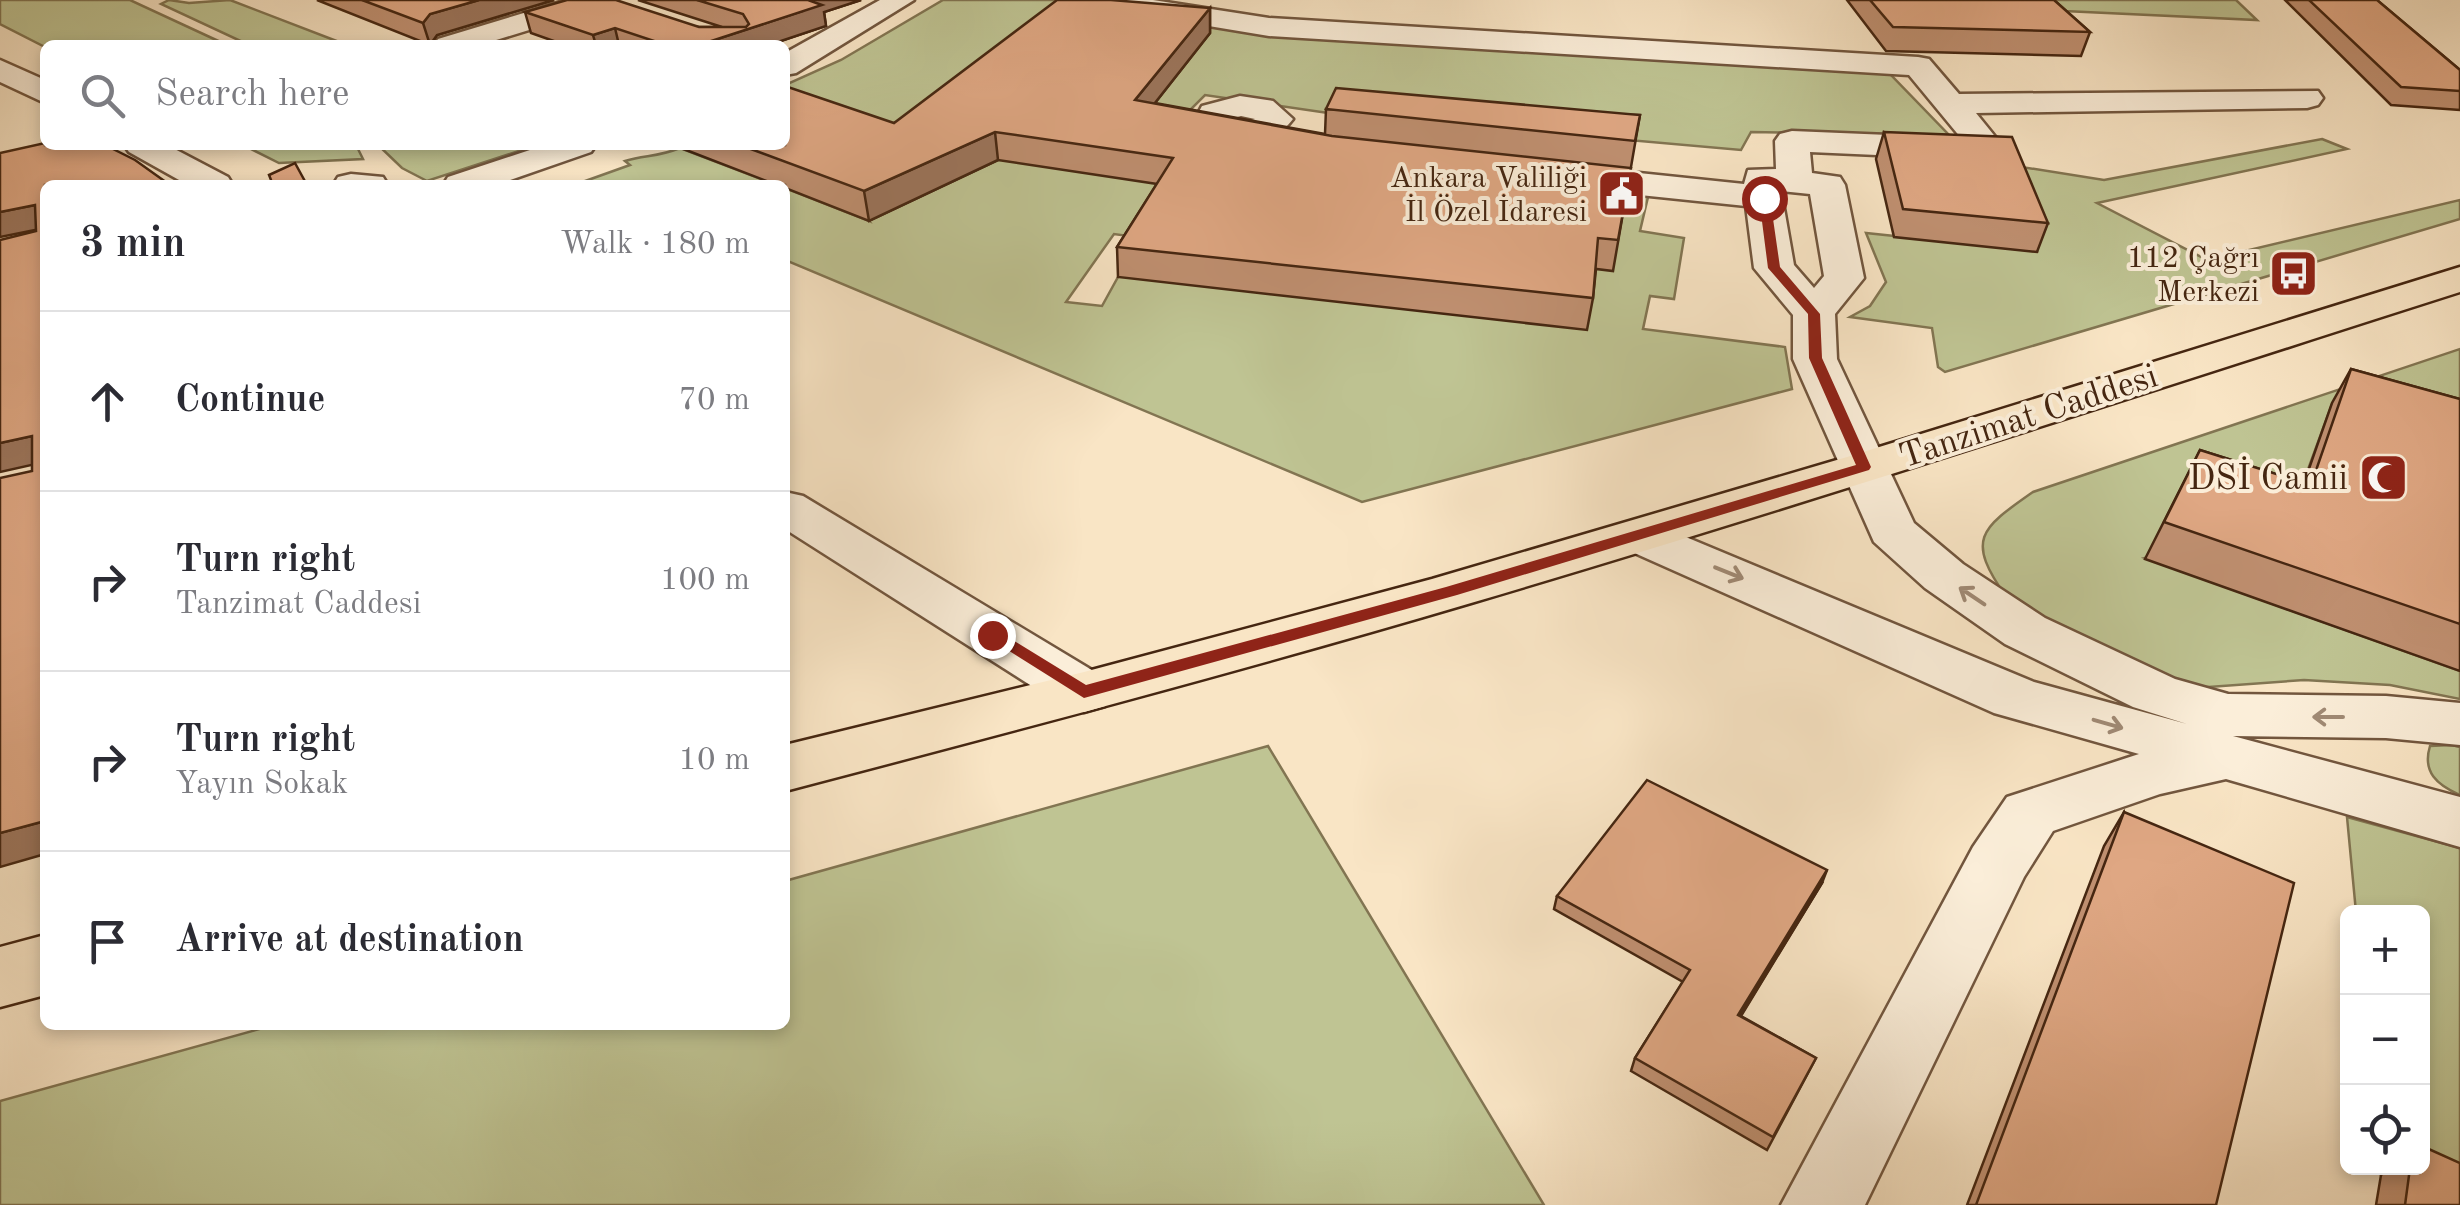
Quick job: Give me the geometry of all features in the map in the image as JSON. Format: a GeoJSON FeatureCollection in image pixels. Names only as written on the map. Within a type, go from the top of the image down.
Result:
{"type":"FeatureCollection","features":[{"type":"Feature","properties":{"kind":"main road","name":"Tanzimat Caddesi"},"geometry":{"type":"LineString","coordinates":[[790,767],[1084,692],[1639,536],[2460,279]]}},
{"type":"Feature","properties":{"kind":"main road"},"geometry":{"type":"LineString","coordinates":[[0,977],[40,966]]}},
{"type":"Feature","properties":{"kind":"street"},"geometry":{"type":"LineString","coordinates":[[466,40],[598,0],[633,11]]}},
{"type":"Feature","properties":{"kind":"street"},"geometry":{"type":"LineString","coordinates":[[790,62],[900,0]]}},
{"type":"Feature","properties":{"kind":"street"},"geometry":{"type":"LineString","coordinates":[[1100,0],[1269,27],[1918,66],[1989,150],[1792,142],[1780,190],[1774,268],[1814,314],[1815,358],[1892,530],[1944,576],[2055,646],[2154,693],[2228,715],[2386,717],[2460,724]]}},
{"type":"Feature","properties":{"kind":"street"},"geometry":{"type":"LineString","coordinates":[[0,69],[40,90]]}},
{"type":"Feature","properties":{"kind":"street"},"geometry":{"type":"LineString","coordinates":[[0,96],[40,91]]}},
{"type":"Feature","properties":{"kind":"street"},"geometry":{"type":"LineString","coordinates":[[1950,104],[2306,98]]}},
{"type":"Feature","properties":{"kind":"street"},"geometry":{"type":"LineString","coordinates":[[1240,132],[1292,144]]}},
{"type":"Feature","properties":{"kind":"street"},"geometry":{"type":"LineString","coordinates":[[150,150],[206,180]]}},
{"type":"Feature","properties":{"kind":"street"},"geometry":{"type":"LineString","coordinates":[[477,180],[564,150]]}},
{"type":"Feature","properties":{"kind":"street"},"geometry":{"type":"LineString","coordinates":[[1528,172],[1780,190],[1828,184],[1844,278],[1814,314]]}},
{"type":"Feature","properties":{"kind":"street"},"geometry":{"type":"LineString","coordinates":[[790,510],[1084,692]]}},
{"type":"Feature","properties":{"kind":"street"},"geometry":{"type":"LineString","coordinates":[[1639,536],[2014,698],[2460,822]]}},
{"type":"Feature","properties":{"kind":"street"},"geometry":{"type":"LineString","coordinates":[[2386,717],[2397,805]]}},
{"type":"Feature","properties":{"kind":"street"},"geometry":{"type":"LineString","coordinates":[[1822,1205],[1997,865],[2030,814],[2153,772],[2226,757]]}},
{"type":"Feature","properties":{"kind":"green space"},"geometry":{"type":"Polygon","coordinates":[[[0,0],[130,0],[216,40],[40,40],[40,44],[0,24],[0,0]]]}},
{"type":"Feature","properties":{"kind":"green space"},"geometry":{"type":"Polygon","coordinates":[[[169,0],[230,0],[334,40],[238,40],[161,4],[169,0]]]}},
{"type":"Feature","properties":{"kind":"green space"},"geometry":{"type":"Polygon","coordinates":[[[943,0],[1064,0],[1269,31],[1888,72],[1949,135],[1751,132],[1741,150],[1335,114],[1205,95],[1169,131],[1204,191],[1143,238],[1114,234],[1066,302],[1102,306],[1118,277],[1489,178],[1648,197],[1640,231],[1684,238],[1674,299],[1650,296],[1643,329],[1785,347],[1792,389],[1362,502],[790,262],[790,190],[869,221],[790,118],[790,83],[841,60],[943,0]]]}},
{"type":"Feature","properties":{"kind":"green space"},"geometry":{"type":"Polygon","coordinates":[[[2022,0],[2236,0],[2257,20],[2064,11],[2022,0]]]}},
{"type":"Feature","properties":{"kind":"green space"},"geometry":{"type":"Polygon","coordinates":[[[2322,139],[2347,149],[2097,203],[2207,260],[2460,200],[2460,219],[1945,372],[1938,367],[1932,328],[1850,317],[1870,306],[1886,282],[1866,233],[2037,251],[2003,164],[2104,180],[2322,139]]]}},
{"type":"Feature","properties":{"kind":"green space"},"geometry":{"type":"Polygon","coordinates":[[[253,150],[358,150],[363,159],[279,163],[253,150]]]}},
{"type":"Feature","properties":{"kind":"green space"},"geometry":{"type":"Polygon","coordinates":[[[383,150],[522,150],[430,180],[402,168],[383,150]]]}},
{"type":"Feature","properties":{"kind":"green space"},"geometry":{"type":"Polygon","coordinates":[[[685,150],[764,180],[588,180],[630,165],[625,161],[685,150]]]}},
{"type":"Feature","properties":{"kind":"green space"},"geometry":{"type":"Polygon","coordinates":[[[2460,349],[2460,440],[2332,404],[2289,521],[2145,558],[2460,671],[2460,699],[2390,685],[2304,680],[2181,689],[2007,598],[1986,562],[1984,537],[1990,526],[2033,492],[2460,349]]]}},
{"type":"Feature","properties":{"kind":"green space"},"geometry":{"type":"Polygon","coordinates":[[[1268,746],[1544,1205],[0,1205],[0,1101],[256,1030],[790,1030],[790,880],[1268,746]]]}},
{"type":"Feature","properties":{"kind":"green space"},"geometry":{"type":"Polygon","coordinates":[[[2430,746],[2460,747],[2460,795],[2438,782],[2428,763],[2430,746]]]}},
{"type":"Feature","properties":{"kind":"green space"},"geometry":{"type":"Polygon","coordinates":[[[2347,817],[2460,848],[2460,1205],[2381,1175],[2430,1175],[2430,905],[2355,905],[2347,817]]]}},
{"type":"Feature","properties":{"kind":"building"},"geometry":{"type":"Polygon","coordinates":[[[362,0],[479,0],[430,14],[423,23],[362,0]]]}},
{"type":"Feature","properties":{"kind":"building"},"geometry":{"type":"Polygon","coordinates":[[[567,0],[616,0],[699,27],[746,27],[749,24],[743,14],[697,0],[808,0],[822,5],[714,40],[651,40],[615,28],[593,35],[525,12],[567,0]]]}},
{"type":"Feature","properties":{"kind":"building"},"geometry":{"type":"Polygon","coordinates":[[[1057,0],[1111,0],[1210,8],[1135,100],[1332,136],[1631,168],[1618,240],[1598,238],[1593,298],[1117,247],[1173,158],[995,132],[864,191],[753,150],[790,150],[790,88],[894,123],[1057,0]]]}},
{"type":"Feature","properties":{"kind":"building"},"geometry":{"type":"Polygon","coordinates":[[[1870,0],[2054,0],[2090,32],[1893,27],[1870,0]]]}},
{"type":"Feature","properties":{"kind":"building"},"geometry":{"type":"Polygon","coordinates":[[[2309,0],[2377,0],[2460,70],[2460,91],[2401,87],[2309,0]]]}},
{"type":"Feature","properties":{"kind":"building"},"geometry":{"type":"Polygon","coordinates":[[[1336,88],[1640,115],[1635,141],[1326,109],[1336,88]]]}},
{"type":"Feature","properties":{"kind":"building"},"geometry":{"type":"Polygon","coordinates":[[[1884,132],[2012,137],[2048,223],[1903,209],[1884,132]]]}},
{"type":"Feature","properties":{"kind":"building"},"geometry":{"type":"Polygon","coordinates":[[[40,144],[40,150],[115,150],[163,180],[40,180],[40,822],[0,833],[0,478],[32,471],[32,436],[0,443],[0,240],[36,231],[35,205],[0,212],[0,153],[40,144]]]}},
{"type":"Feature","properties":{"kind":"building"},"geometry":{"type":"Polygon","coordinates":[[[295,163],[304,180],[271,180],[269,175],[295,163]]]}},
{"type":"Feature","properties":{"kind":"building"},"geometry":{"type":"Polygon","coordinates":[[[2351,369],[2460,399],[2460,624],[2164,522],[2200,450],[2311,485],[2351,369]]]}},
{"type":"Feature","properties":{"kind":"building"},"geometry":{"type":"Polygon","coordinates":[[[1647,780],[1827,870],[1738,1015],[1816,1058],[1773,1137],[1635,1058],[1690,970],[1557,896],[1647,780]]]}},
{"type":"Feature","properties":{"kind":"building"},"geometry":{"type":"Polygon","coordinates":[[[2124,812],[2294,883],[2216,1205],[1976,1205],[2124,812]]]}},
{"type":"Feature","properties":{"kind":"building"},"geometry":{"type":"Polygon","coordinates":[[[2430,1150],[2460,1163],[2460,1205],[2405,1205],[2409,1175],[2430,1175],[2430,1150]]]}},
{"type":"Feature","properties":{"kind":"place","name":"Ankara Valiliği İl Özel İdaresi"},"geometry":{"type":"Point","coordinates":[1622,194]}},
{"type":"Feature","properties":{"kind":"place","name":"112 Çağrı Merkezi"},"geometry":{"type":"Point","coordinates":[2294,274]}},
{"type":"Feature","properties":{"kind":"place","name":"DSİ Camii"},"geometry":{"type":"Point","coordinates":[2383,477]}},
{"type":"Feature","properties":{"kind":"route"},"geometry":{"type":"LineString","coordinates":[[992,635],[1084,692],[1451,591],[1864,467],[1815,358],[1814,314],[1774,268],[1764,198]]}}]}
